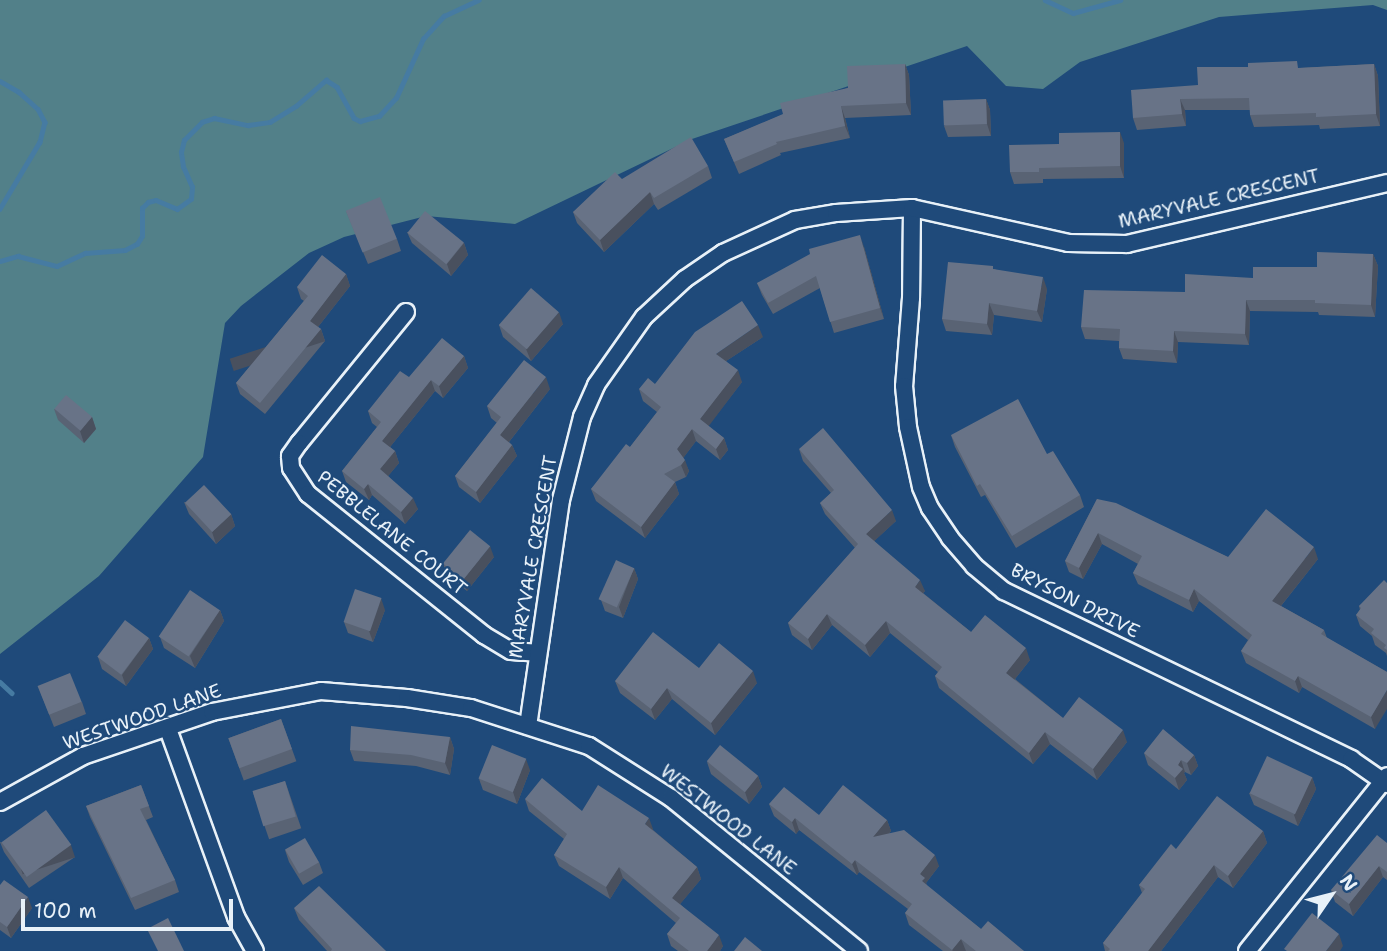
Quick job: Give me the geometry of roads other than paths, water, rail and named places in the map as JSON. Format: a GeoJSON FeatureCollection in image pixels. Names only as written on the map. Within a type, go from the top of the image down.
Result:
{"type":"FeatureCollection","features":[{"type":"Feature","properties":{"kind":"street","name":"MARYVALE CRESCENT"},"geometry":{"type":"LineString","coordinates":[[528,726],[561,500],[582,417],[596,385],[644,317],[685,279],[759,234],[795,220],[836,213],[912,208],[1068,243],[1126,244],[1387,184]]}},
{"type":"Feature","properties":{"kind":"street","name":"BRYSON DRIVE"},"geometry":{"type":"LineString","coordinates":[[912,208],[911,298],[904,386],[908,426],[921,487],[930,508],[950,538],[974,566],[1004,591],[1351,760],[1386,780]]}},
{"type":"Feature","properties":{"kind":"street","name":"PEBBLELANE COURT"},"geometry":{"type":"LineString","coordinates":[[407,312],[299,443],[290,456],[291,468],[308,494],[484,635],[511,651],[537,653]]}},
{"type":"Feature","properties":{"kind":"street","name":"WESTWOOD LANE"},"geometry":{"type":"LineString","coordinates":[[0,802],[83,756],[212,712],[321,691],[407,698],[471,708],[589,746],[671,798],[859,951]]}},
{"type":"Feature","properties":{"kind":"street"},"geometry":{"type":"LineString","coordinates":[[168,729],[236,917],[256,951]]}},
{"type":"Feature","properties":{"kind":"street"},"geometry":{"type":"LineString","coordinates":[[1247,951],[1386,780]]}},
{"type":"Feature","properties":{"kind":"waterway"},"geometry":{"type":"LineString","coordinates":[[0,261],[18,256],[57,266],[85,253],[125,250],[137,244],[142,236],[142,208],[148,202],[156,200],[177,209],[191,199],[192,187],[183,167],[181,152],[184,140],[202,122],[214,118],[248,125],[270,122],[296,106],[326,80],[337,87],[354,118],[360,121],[379,116],[396,98],[423,39],[444,16],[479,0]]}},
{"type":"Feature","properties":{"kind":"waterway"},"geometry":{"type":"LineString","coordinates":[[1045,0],[1073,13],[1120,0]]}},
{"type":"Feature","properties":{"kind":"waterway"},"geometry":{"type":"LineString","coordinates":[[0,81],[19,92],[38,109],[45,122],[40,142],[0,209]]}},
{"type":"Feature","properties":{"kind":"waterway"},"geometry":{"type":"LineString","coordinates":[[0,682],[12,693]]}}]}
